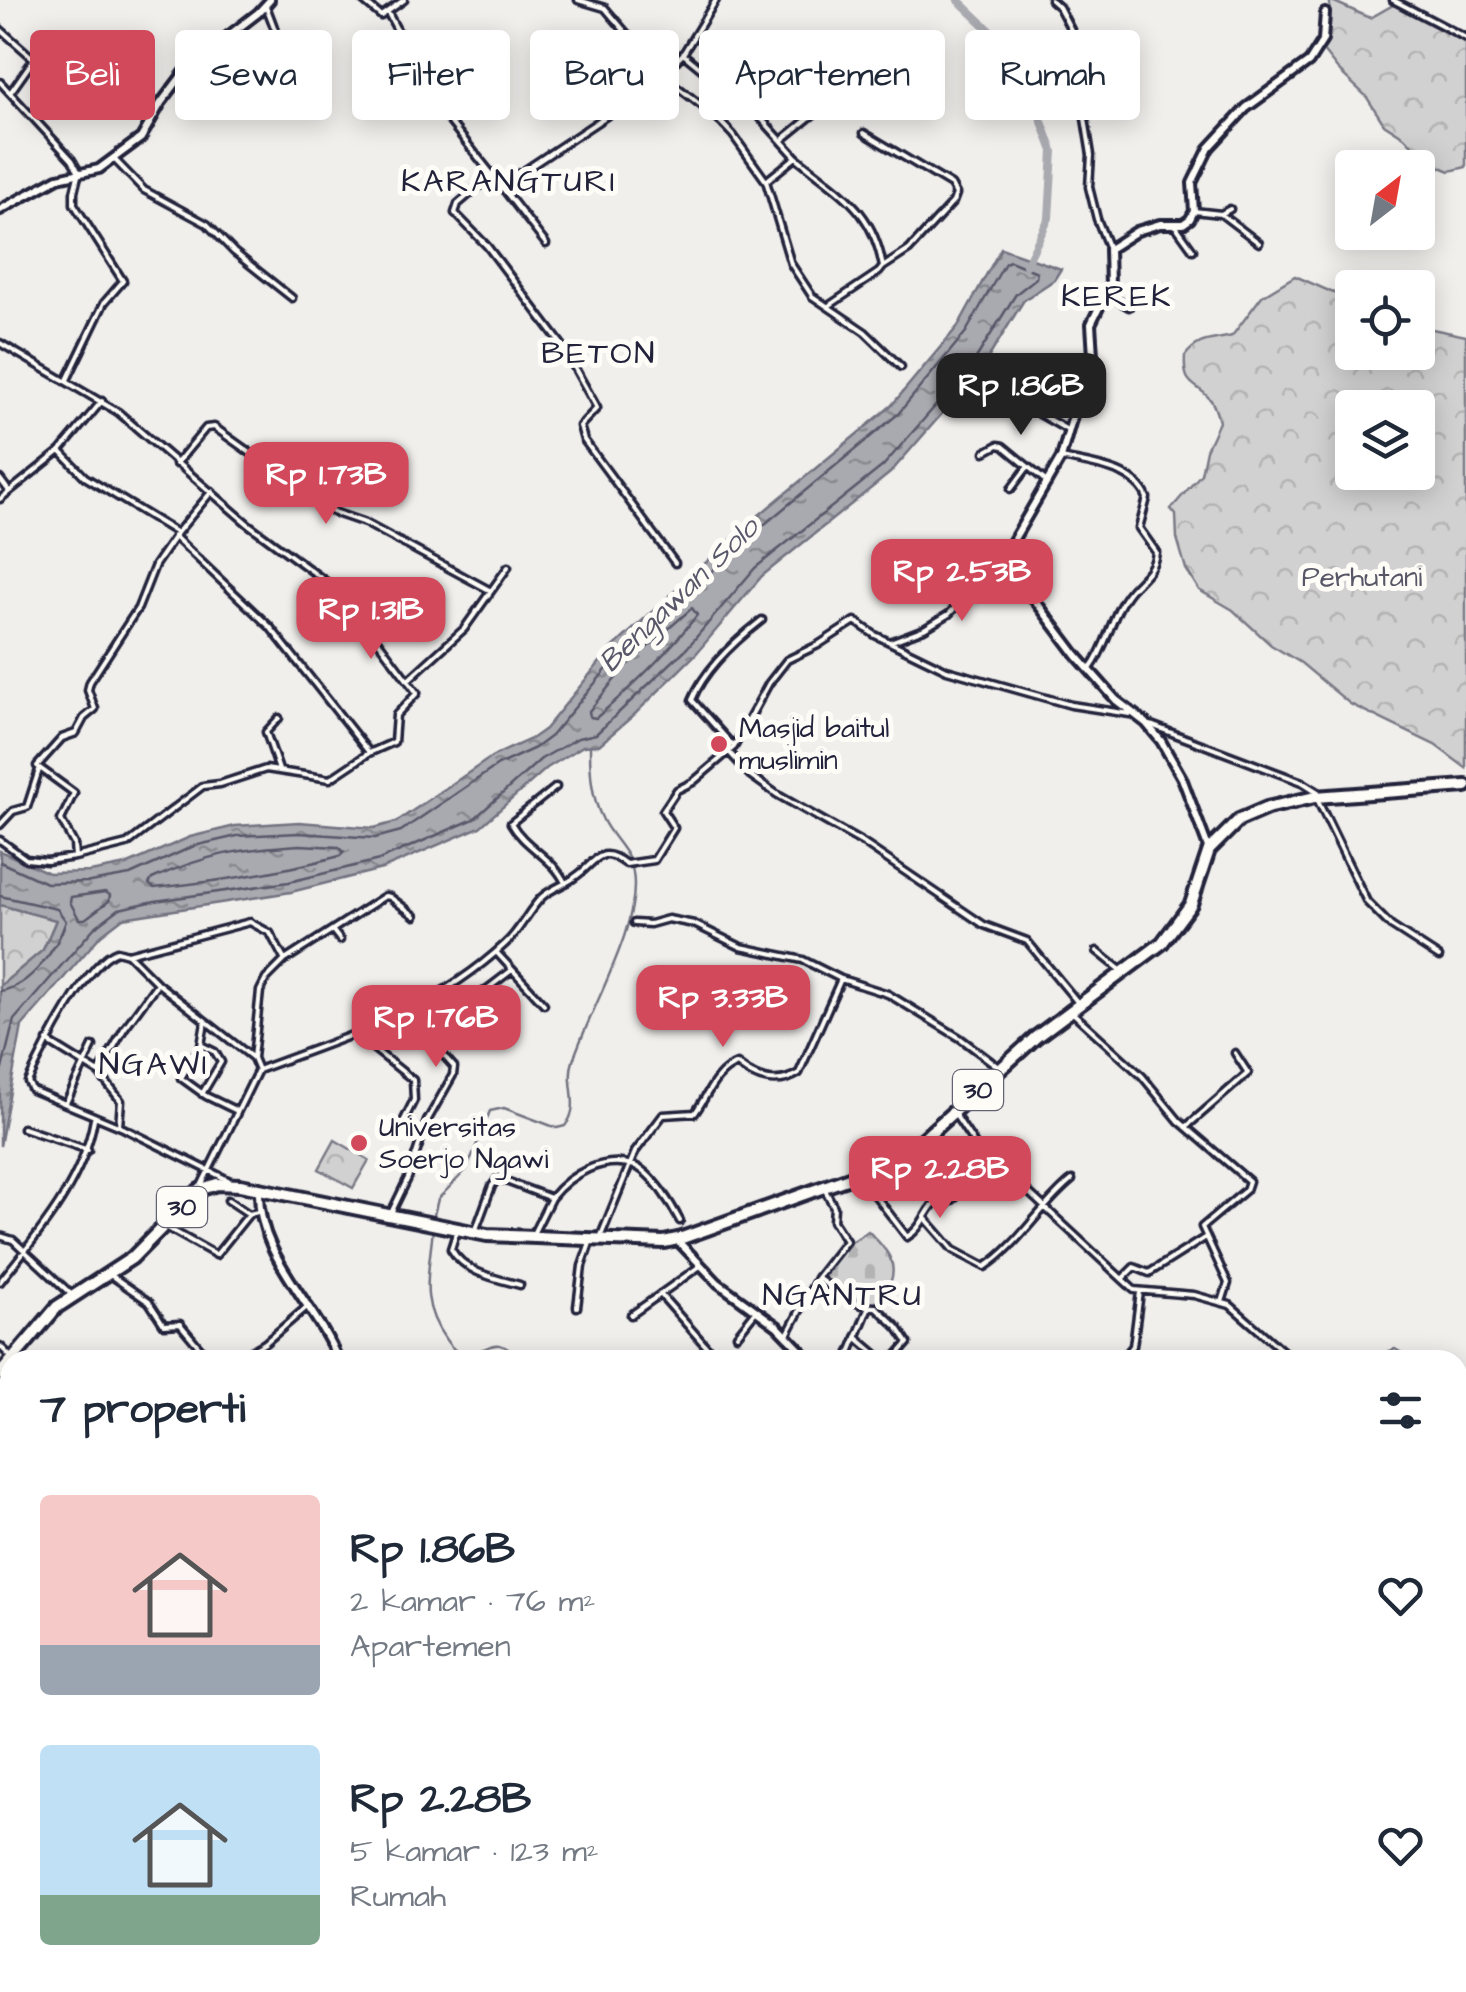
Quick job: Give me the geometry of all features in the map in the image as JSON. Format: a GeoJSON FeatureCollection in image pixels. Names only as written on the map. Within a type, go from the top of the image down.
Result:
{"type":"FeatureCollection","features":[{"type":"Feature","properties":{"kind":"highway","name":"30"},"geometry":{"type":"LineString","coordinates":[[18,1350],[72,1294],[110,1274],[166,1227],[199,1190],[217,1184],[474,1234],[677,1240],[888,1164],[909,1152],[1074,1007],[1162,943],[1184,918],[1209,850],[1222,834],[1248,815],[1320,797],[1466,786]]}},
{"type":"Feature","properties":{"kind":"street"},"geometry":{"type":"LineString","coordinates":[[362,0],[378,15],[404,0]]}},
{"type":"Feature","properties":{"kind":"street"},"geometry":{"type":"LineString","coordinates":[[578,0],[605,8],[624,30]]}},
{"type":"Feature","properties":{"kind":"street"},"geometry":{"type":"LineString","coordinates":[[679,59],[716,0]]}},
{"type":"Feature","properties":{"kind":"street"},"geometry":{"type":"LineString","coordinates":[[890,642],[949,614],[1003,558],[1061,458],[1074,412],[1094,387],[1091,324],[1112,275],[1109,248],[1089,187],[1091,156],[1080,88],[1081,49],[1076,34],[1050,0]]}},
{"type":"Feature","properties":{"kind":"street"},"geometry":{"type":"LineString","coordinates":[[1109,248],[1160,224],[1186,222],[1194,210],[1192,183],[1209,148],[1246,108],[1309,62],[1323,40],[1324,0]]}},
{"type":"Feature","properties":{"kind":"street"},"geometry":{"type":"LineString","coordinates":[[1393,0],[1466,38]]}},
{"type":"Feature","properties":{"kind":"street"},"geometry":{"type":"LineString","coordinates":[[0,210],[58,178],[92,172],[144,135],[161,102],[189,66],[268,3],[276,30]]}},
{"type":"Feature","properties":{"kind":"street"},"geometry":{"type":"LineString","coordinates":[[388,12],[407,49],[411,73],[546,244]]}},
{"type":"Feature","properties":{"kind":"street"},"geometry":{"type":"LineString","coordinates":[[0,29],[34,59],[10,93]]}},
{"type":"Feature","properties":{"kind":"street"},"geometry":{"type":"LineString","coordinates":[[684,54],[758,115],[796,157],[856,205],[883,267]]}},
{"type":"Feature","properties":{"kind":"street"},"geometry":{"type":"LineString","coordinates":[[0,82],[66,152],[79,172],[74,204],[122,281],[104,302],[66,382]]}},
{"type":"Feature","properties":{"kind":"street"},"geometry":{"type":"LineString","coordinates":[[679,88],[715,116],[744,148],[766,181],[790,264],[817,302],[865,332],[901,367]]}},
{"type":"Feature","properties":{"kind":"street"},"geometry":{"type":"LineString","coordinates":[[502,186],[602,120]]}},
{"type":"Feature","properties":{"kind":"street"},"geometry":{"type":"LineString","coordinates":[[782,140],[806,120]]}},
{"type":"Feature","properties":{"kind":"street"},"geometry":{"type":"LineString","coordinates":[[828,306],[908,250],[956,194],[951,186],[864,133]]}},
{"type":"Feature","properties":{"kind":"street"},"geometry":{"type":"LineString","coordinates":[[766,181],[796,157]]}},
{"type":"Feature","properties":{"kind":"street"},"geometry":{"type":"LineString","coordinates":[[113,158],[144,190],[208,224],[234,252],[292,298]]}},
{"type":"Feature","properties":{"kind":"street"},"geometry":{"type":"LineString","coordinates":[[491,176],[458,204],[455,212],[492,252],[572,361],[597,408],[580,426],[584,440],[675,563]]}},
{"type":"Feature","properties":{"kind":"street"},"geometry":{"type":"LineString","coordinates":[[1221,214],[1230,209]]}},
{"type":"Feature","properties":{"kind":"street"},"geometry":{"type":"LineString","coordinates":[[1194,210],[1221,214],[1259,243]]}},
{"type":"Feature","properties":{"kind":"street"},"geometry":{"type":"LineString","coordinates":[[1175,225],[1192,250]]}},
{"type":"Feature","properties":{"kind":"street"},"geometry":{"type":"LineString","coordinates":[[1106,294],[1128,307]]}},
{"type":"Feature","properties":{"kind":"street"},"geometry":{"type":"LineString","coordinates":[[0,343],[132,422],[256,531],[344,596],[417,693],[396,715],[395,740],[326,780],[262,769],[203,786],[128,844],[75,858],[26,859],[0,840]]}},
{"type":"Feature","properties":{"kind":"street"},"geometry":{"type":"LineString","coordinates":[[1010,397],[1069,431]]}},
{"type":"Feature","properties":{"kind":"street"},"geometry":{"type":"LineString","coordinates":[[0,500],[60,451],[102,401]]}},
{"type":"Feature","properties":{"kind":"street"},"geometry":{"type":"LineString","coordinates":[[176,464],[206,428],[214,427],[333,512],[365,523],[491,591]]}},
{"type":"Feature","properties":{"kind":"street"},"geometry":{"type":"LineString","coordinates":[[985,452],[998,444],[1003,446],[1048,484]]}},
{"type":"Feature","properties":{"kind":"street"},"geometry":{"type":"LineString","coordinates":[[60,451],[85,477],[136,505],[176,534],[270,627],[369,753]]}},
{"type":"Feature","properties":{"kind":"street"},"geometry":{"type":"LineString","coordinates":[[1061,458],[1110,469],[1142,486],[1147,498],[1139,528],[1156,552],[1143,580],[1131,589],[1115,615],[1104,647],[1090,669]]}},
{"type":"Feature","properties":{"kind":"street"},"geometry":{"type":"LineString","coordinates":[[1011,489],[1028,467]]}},
{"type":"Feature","properties":{"kind":"street"},"geometry":{"type":"LineString","coordinates":[[0,479],[10,492]]}},
{"type":"Feature","properties":{"kind":"street"},"geometry":{"type":"LineString","coordinates":[[0,825],[13,811],[27,807],[38,764],[52,746],[76,733],[95,708],[88,686],[138,608],[148,576],[212,491]]}},
{"type":"Feature","properties":{"kind":"street"},"geometry":{"type":"LineString","coordinates":[[1003,558],[1090,669],[1133,714],[1146,723],[1302,782],[1320,797],[1367,902],[1391,926],[1439,957]]}},
{"type":"Feature","properties":{"kind":"street"},"geometry":{"type":"LineString","coordinates":[[408,680],[464,629],[508,568]]}},
{"type":"Feature","properties":{"kind":"street"},"geometry":{"type":"LineString","coordinates":[[762,620],[740,637],[706,674],[692,700],[750,775],[778,795],[864,842],[984,925],[1027,941],[1074,1007],[1186,1127],[1250,1183],[1234,1201],[1203,1224],[1228,1283],[1222,1302]]}},
{"type":"Feature","properties":{"kind":"street"},"geometry":{"type":"LineString","coordinates":[[199,1190],[258,1070],[361,1034],[425,1002],[496,952],[512,938],[538,901],[600,855],[612,855],[626,864],[655,859],[674,828],[663,810],[676,791],[732,750],[769,683],[790,658],[857,621],[947,670],[1071,705],[1133,714]]}},
{"type":"Feature","properties":{"kind":"street"},"geometry":{"type":"LineString","coordinates":[[279,718],[266,732],[279,770]]}},
{"type":"Feature","properties":{"kind":"street"},"geometry":{"type":"LineString","coordinates":[[1146,723],[1175,764],[1209,850]]}},
{"type":"Feature","properties":{"kind":"street"},"geometry":{"type":"LineString","coordinates":[[38,770],[74,794],[61,821],[74,844],[75,858]]}},
{"type":"Feature","properties":{"kind":"street"},"geometry":{"type":"LineString","coordinates":[[556,787],[511,823],[523,840],[555,866],[565,883]]}},
{"type":"Feature","properties":{"kind":"street"},"geometry":{"type":"LineString","coordinates":[[252,1058],[260,991],[266,978],[285,960],[387,896],[415,916]]}},
{"type":"Feature","properties":{"kind":"street"},"geometry":{"type":"LineString","coordinates":[[634,923],[668,919],[694,924],[734,945],[794,957],[899,1000],[1001,1069]]}},
{"type":"Feature","properties":{"kind":"street"},"geometry":{"type":"LineString","coordinates":[[231,1184],[209,1168],[28,1086],[47,1041],[100,963],[115,951],[128,954],[250,922],[270,932],[285,960]]}},
{"type":"Feature","properties":{"kind":"street"},"geometry":{"type":"LineString","coordinates":[[333,930],[340,940]]}},
{"type":"Feature","properties":{"kind":"street"},"geometry":{"type":"LineString","coordinates":[[1096,951],[1122,971]]}},
{"type":"Feature","properties":{"kind":"street"},"geometry":{"type":"LineString","coordinates":[[496,952],[544,1004]]}},
{"type":"Feature","properties":{"kind":"street"},"geometry":{"type":"LineString","coordinates":[[128,954],[157,983],[252,1058],[258,1070]]}},
{"type":"Feature","properties":{"kind":"street"},"geometry":{"type":"LineString","coordinates":[[390,1216],[421,1134],[454,1071],[438,1049],[450,1021],[512,970]]}},
{"type":"Feature","properties":{"kind":"street"},"geometry":{"type":"LineString","coordinates":[[577,1306],[582,1266],[640,1144],[663,1115],[694,1113],[713,1082],[731,1065],[737,1064],[762,1079],[786,1080],[799,1073],[841,979]]}},
{"type":"Feature","properties":{"kind":"street"},"geometry":{"type":"LineString","coordinates":[[99,1073],[157,983]]}},
{"type":"Feature","properties":{"kind":"street"},"geometry":{"type":"LineString","coordinates":[[206,1022],[201,1045],[181,1078],[202,1094],[237,1111]]}},
{"type":"Feature","properties":{"kind":"street"},"geometry":{"type":"LineString","coordinates":[[361,1034],[413,1080],[414,1100],[404,1122],[421,1134]]}},
{"type":"Feature","properties":{"kind":"street"},"geometry":{"type":"LineString","coordinates":[[47,1041],[99,1073],[122,1102],[119,1126]]}},
{"type":"Feature","properties":{"kind":"street"},"geometry":{"type":"LineString","coordinates":[[201,1045],[214,1052],[221,1062],[202,1094]]}},
{"type":"Feature","properties":{"kind":"street"},"geometry":{"type":"LineString","coordinates":[[66,1103],[93,1046]]}},
{"type":"Feature","properties":{"kind":"street"},"geometry":{"type":"LineString","coordinates":[[1186,1127],[1248,1072],[1235,1053]]}},
{"type":"Feature","properties":{"kind":"street"},"geometry":{"type":"LineString","coordinates":[[954,1113],[991,1169],[1015,1182],[1122,1279],[1140,1292],[1182,1293],[1222,1302],[1239,1311],[1282,1350]]}},
{"type":"Feature","properties":{"kind":"street"},"geometry":{"type":"LineString","coordinates":[[0,1282],[69,1186],[88,1150],[94,1118]]}},
{"type":"Feature","properties":{"kind":"street"},"geometry":{"type":"LineString","coordinates":[[22,1128],[88,1150]]}},
{"type":"Feature","properties":{"kind":"street"},"geometry":{"type":"LineString","coordinates":[[909,1152],[939,1198],[948,1205],[991,1169]]}},
{"type":"Feature","properties":{"kind":"street"},"geometry":{"type":"LineString","coordinates":[[532,1236],[562,1184],[594,1166],[610,1164],[638,1168],[668,1199],[680,1221]]}},
{"type":"Feature","properties":{"kind":"street"},"geometry":{"type":"LineString","coordinates":[[859,1174],[905,1236],[912,1235],[939,1198]]}},
{"type":"Feature","properties":{"kind":"street"},"geometry":{"type":"LineString","coordinates":[[474,1234],[498,1178],[551,1198]]}},
{"type":"Feature","properties":{"kind":"street"},"geometry":{"type":"LineString","coordinates":[[926,1219],[953,1250],[985,1266],[1014,1242],[1072,1180]]}},
{"type":"Feature","properties":{"kind":"street"},"geometry":{"type":"LineString","coordinates":[[787,1334],[817,1278],[846,1242],[833,1221],[834,1208],[824,1187]]}},
{"type":"Feature","properties":{"kind":"street"},"geometry":{"type":"LineString","coordinates":[[166,1227],[216,1255],[254,1213],[259,1190]]}},
{"type":"Feature","properties":{"kind":"street"},"geometry":{"type":"LineString","coordinates":[[228,1200],[254,1213],[281,1266],[334,1350]]}},
{"type":"Feature","properties":{"kind":"street"},"geometry":{"type":"LineString","coordinates":[[457,1230],[451,1249],[456,1257],[477,1272],[520,1285]]}},
{"type":"Feature","properties":{"kind":"street"},"geometry":{"type":"LineString","coordinates":[[0,1236],[25,1250],[72,1294]]}},
{"type":"Feature","properties":{"kind":"street"},"geometry":{"type":"LineString","coordinates":[[1122,1279],[1134,1267],[1150,1272],[1206,1237]]}},
{"type":"Feature","properties":{"kind":"street"},"geometry":{"type":"LineString","coordinates":[[677,1240],[700,1266],[787,1334],[801,1350]]}},
{"type":"Feature","properties":{"kind":"street"},"geometry":{"type":"LineString","coordinates":[[631,1315],[700,1266]]}},
{"type":"Feature","properties":{"kind":"street"},"geometry":{"type":"LineString","coordinates":[[110,1274],[149,1302],[165,1326],[180,1324],[202,1350]]}},
{"type":"Feature","properties":{"kind":"street"},"geometry":{"type":"LineString","coordinates":[[817,1278],[850,1301],[880,1310],[907,1340],[902,1350]]}},
{"type":"Feature","properties":{"kind":"street"},"geometry":{"type":"LineString","coordinates":[[1130,1350],[1140,1292]]}},
{"type":"Feature","properties":{"kind":"street"},"geometry":{"type":"LineString","coordinates":[[661,1296],[709,1350]]}},
{"type":"Feature","properties":{"kind":"street"},"geometry":{"type":"LineString","coordinates":[[252,1350],[308,1305]]}},
{"type":"Feature","properties":{"kind":"street"},"geometry":{"type":"LineString","coordinates":[[851,1350],[868,1308]]}},
{"type":"Feature","properties":{"kind":"street"},"geometry":{"type":"LineString","coordinates":[[736,1335],[756,1311]]}},
{"type":"Feature","properties":{"kind":"street"},"geometry":{"type":"LineString","coordinates":[[856,1337],[871,1350]]}},
{"type":"Feature","properties":{"kind":"green space"},"geometry":{"type":"Polygon","coordinates":[[[1330,0],[1370,18],[1395,4],[1466,41],[1466,167],[1450,171],[1435,165],[1435,150],[1416,150],[1384,124],[1366,96],[1323,51],[1330,25],[1330,0]]]}},
{"type":"Feature","properties":{"kind":"green space","name":"Perhutani"},"geometry":{"type":"Polygon","coordinates":[[[1295,276],[1335,294],[1335,370],[1435,370],[1435,330],[1466,336],[1466,768],[1435,745],[1350,704],[1301,663],[1271,645],[1233,610],[1199,590],[1186,569],[1177,538],[1176,515],[1171,509],[1201,474],[1206,450],[1219,422],[1211,400],[1188,378],[1185,356],[1201,343],[1232,336],[1262,296],[1295,276]]]}},
{"type":"Feature","properties":{"kind":"green space"},"geometry":{"type":"Polygon","coordinates":[[[0,905],[56,920],[43,950],[0,986],[0,905]]]}},
{"type":"Feature","properties":{"kind":"green space"},"geometry":{"type":"Polygon","coordinates":[[[335,1140],[369,1160],[353,1188],[319,1169],[335,1140]]]}},
{"type":"Feature","properties":{"kind":"green space"},"geometry":{"type":"Polygon","coordinates":[[[868,1231],[890,1257],[893,1272],[883,1295],[869,1305],[820,1278],[847,1245],[868,1231]]]}},
{"type":"Feature","properties":{"kind":"water"},"geometry":{"type":"Polygon","coordinates":[[[1001,248],[1061,269],[1054,280],[1024,300],[982,368],[890,473],[762,576],[695,655],[635,714],[599,745],[583,746],[547,768],[480,827],[382,869],[291,892],[123,918],[101,935],[22,1026],[0,1146],[0,986],[43,950],[56,920],[0,905],[0,851],[49,873],[90,872],[126,865],[190,837],[235,826],[299,822],[374,828],[396,822],[493,756],[545,729],[609,651],[747,525],[891,406],[958,326],[1001,248]]]}},
{"type":"Feature","properties":{"kind":"waterway","name":"Bengawan Solo"},"geometry":{"type":"LineString","coordinates":[[958,0],[997,37],[1033,98],[1053,151],[1049,218],[1026,265]]}},
{"type":"Feature","properties":{"kind":"waterway"},"geometry":{"type":"LineString","coordinates":[[433,1219],[438,1199],[467,1169],[490,1111],[504,1108],[557,1128],[565,1126],[570,1118],[573,1061],[622,942],[634,894],[628,858],[596,802],[590,746]]}},
{"type":"Feature","properties":{"kind":"waterway"},"geometry":{"type":"LineString","coordinates":[[433,1227],[428,1298],[437,1325],[456,1350]]}},
{"type":"Feature","properties":{"kind":"waterway"},"geometry":{"type":"LineString","coordinates":[[479,1350],[493,1345],[509,1350]]}},
{"type":"Feature","properties":{"kind":"waterway"},"geometry":{"type":"LineString","coordinates":[[1392,1350],[1397,1350]]}},
{"type":"Feature","properties":{"kind":"place","name":"Masjid baitul muslimin"},"geometry":{"type":"Point","coordinates":[719,744]}},
{"type":"Feature","properties":{"kind":"place","name":"Universitas Soerjo Ngawi"},"geometry":{"type":"Point","coordinates":[359,1143]}},
{"type":"Feature","properties":{"kind":"district","name":"KARANGTURI"},"geometry":{"type":"Point","coordinates":[509,181]}},
{"type":"Feature","properties":{"kind":"district","name":"KEREK"},"geometry":{"type":"Point","coordinates":[1117,296]}},
{"type":"Feature","properties":{"kind":"district","name":"BETON"},"geometry":{"type":"Point","coordinates":[599,353]}},
{"type":"Feature","properties":{"kind":"district","name":"NGAWI"},"geometry":{"type":"Point","coordinates":[154,1064]}},
{"type":"Feature","properties":{"kind":"district","name":"NGANTRU"},"geometry":{"type":"Point","coordinates":[843,1295]}}]}
